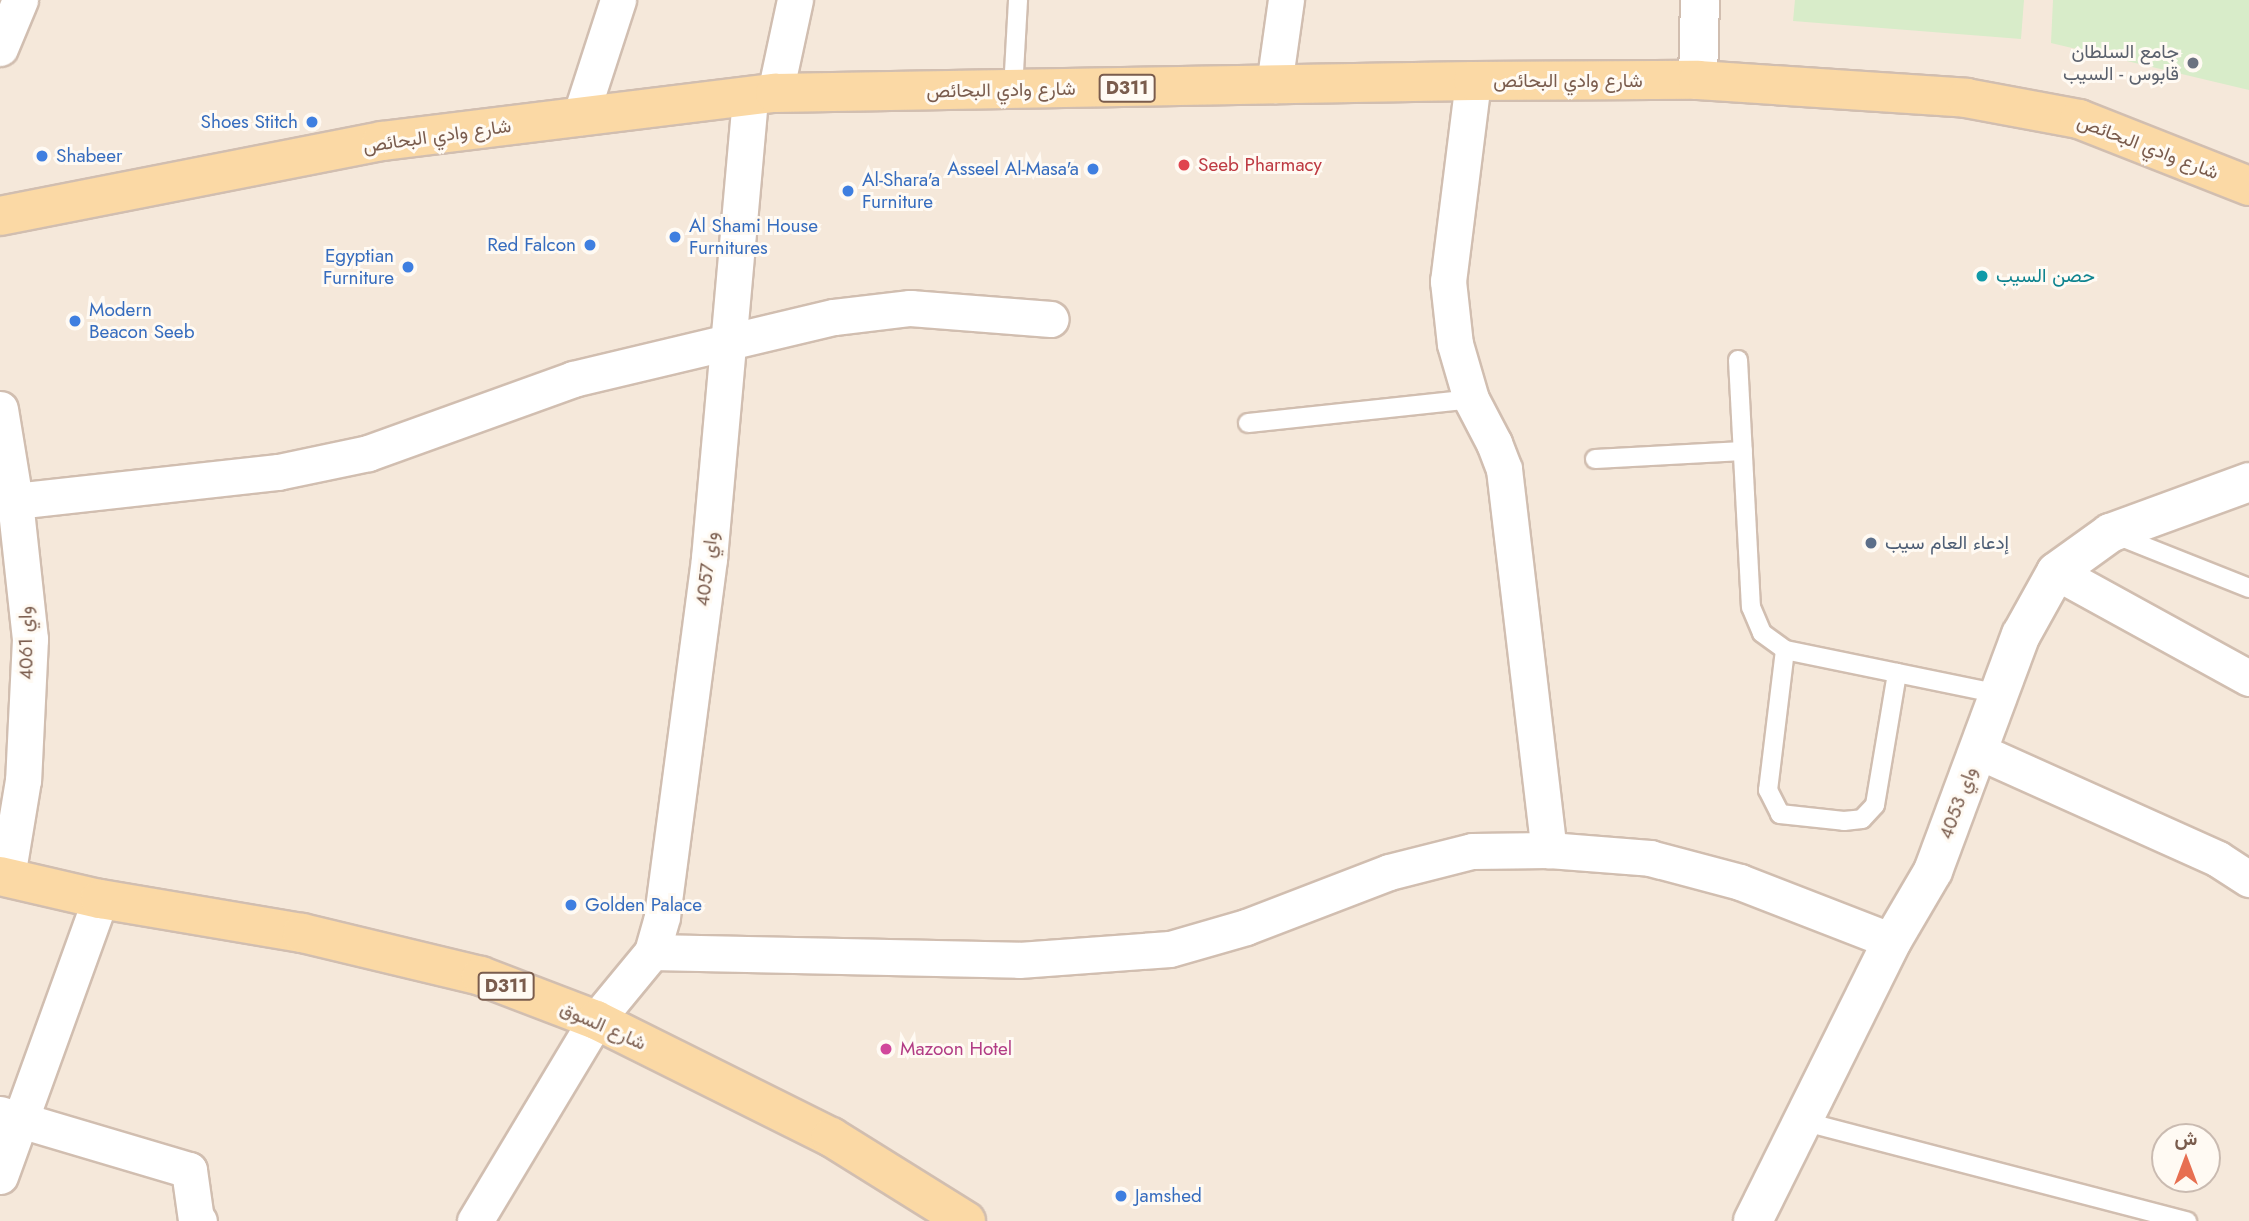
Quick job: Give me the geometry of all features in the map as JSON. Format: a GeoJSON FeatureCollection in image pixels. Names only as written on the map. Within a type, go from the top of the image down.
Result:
{"type":"FeatureCollection","features":[{"type":"Feature","properties":{"kind":"main road","name":"شارع وادي البحائص"},"geometry":{"type":"LineString","coordinates":[[0,216],[382,141],[762,95],[1474,81],[1698,80],[1966,99],[2078,119],[2249,186]]}},
{"type":"Feature","properties":{"kind":"main road","name":"شارع السوق"},"geometry":{"type":"LineString","coordinates":[[4,877],[100,899],[302,933],[468,973],[596,1020],[831,1137],[966,1221]]}},
{"type":"Feature","properties":{"kind":"street"},"geometry":{"type":"LineString","coordinates":[[0,47],[20,0]]}},
{"type":"Feature","properties":{"kind":"street"},"geometry":{"type":"LineString","coordinates":[[580,117],[618,0]]}},
{"type":"Feature","properties":{"kind":"street","name":"واي 4057"},"geometry":{"type":"LineString","coordinates":[[475,1221],[596,1020],[652,952],[662,916],[709,558],[729,341],[762,95],[795,0]]}},
{"type":"Feature","properties":{"kind":"street"},"geometry":{"type":"LineString","coordinates":[[1274,85],[1286,0]]}},
{"type":"Feature","properties":{"kind":"street"},"geometry":{"type":"LineString","coordinates":[[1698,80],[1700,0]]}},
{"type":"Feature","properties":{"kind":"street"},"geometry":{"type":"LineString","coordinates":[[1474,81],[1448,281],[1455,344],[1471,400],[1494,443],[1504,469],[1549,850]]}},
{"type":"Feature","properties":{"kind":"street"},"geometry":{"type":"LineString","coordinates":[[15,501],[278,472],[368,453],[573,379],[834,317],[910,308],[1051,319]]}},
{"type":"Feature","properties":{"kind":"street","name":"واي 4061"},"geometry":{"type":"LineString","coordinates":[[0,409],[15,501],[30,639],[23,780],[4,877]]}},
{"type":"Feature","properties":{"kind":"street","name":"واي 4053"},"geometry":{"type":"LineString","coordinates":[[1753,1221],[1892,941],[1933,871],[2021,635],[2056,572],[2110,533],[2249,482]]}},
{"type":"Feature","properties":{"kind":"street"},"geometry":{"type":"LineString","coordinates":[[2056,572],[2249,678]]}},
{"type":"Feature","properties":{"kind":"street"},"geometry":{"type":"LineString","coordinates":[[1978,751],[2218,859],[2249,880]]}},
{"type":"Feature","properties":{"kind":"street"},"geometry":{"type":"LineString","coordinates":[[652,952],[1019,960],[1170,949],[1246,928],[1389,872],[1472,851],[1549,850],[1650,858],[1740,882],[1892,941]]}},
{"type":"Feature","properties":{"kind":"street"},"geometry":{"type":"LineString","coordinates":[[0,1176],[10,1118],[100,899]]}},
{"type":"Feature","properties":{"kind":"street"},"geometry":{"type":"LineString","coordinates":[[10,1118],[189,1170],[196,1220],[199,1221]]}},
{"type":"Feature","properties":{"kind":"lane"},"geometry":{"type":"LineString","coordinates":[[1013,90],[1018,0]]}},
{"type":"Feature","properties":{"kind":"lane"},"geometry":{"type":"LineString","coordinates":[[1738,360],[1751,607],[1762,633],[1785,650],[1999,694]]}},
{"type":"Feature","properties":{"kind":"lane"},"geometry":{"type":"LineString","coordinates":[[1248,424],[1471,400]]}},
{"type":"Feature","properties":{"kind":"lane"},"geometry":{"type":"LineString","coordinates":[[1595,459],[1743,451]]}},
{"type":"Feature","properties":{"kind":"lane"},"geometry":{"type":"LineString","coordinates":[[2110,533],[2249,588]]}},
{"type":"Feature","properties":{"kind":"lane"},"geometry":{"type":"LineString","coordinates":[[1785,650],[1768,790],[1780,814],[1844,821],[1862,819],[1875,805],[1897,673]]}},
{"type":"Feature","properties":{"kind":"lane"},"geometry":{"type":"LineString","coordinates":[[1802,1121],[2187,1221]]}},
{"type":"Feature","properties":{"kind":"shaded area"},"geometry":{"type":"Polygon","coordinates":[[[0,0],[2249,0],[2249,1221],[0,1221],[0,0]]]}},
{"type":"Feature","properties":{"kind":"green space"},"geometry":{"type":"Polygon","coordinates":[[[1795,0],[2024,0],[2021,39],[1793,21],[1795,0]]]}},
{"type":"Feature","properties":{"kind":"green space"},"geometry":{"type":"Polygon","coordinates":[[[2053,0],[2249,0],[2249,90],[2051,43],[2053,0]]]}},
{"type":"Feature","properties":{"kind":"place","name":"جامع السلطان قابوس - السيب"},"geometry":{"type":"Point","coordinates":[2193,63]}},
{"type":"Feature","properties":{"kind":"place","name":"Shoes Stitch"},"geometry":{"type":"Point","coordinates":[312,122]}},
{"type":"Feature","properties":{"kind":"place","name":"Shabeer"},"geometry":{"type":"Point","coordinates":[42,156]}},
{"type":"Feature","properties":{"kind":"place","name":"Seeb Pharmacy"},"geometry":{"type":"Point","coordinates":[1184,165]}},
{"type":"Feature","properties":{"kind":"place","name":"Asseel Al-Masa'a"},"geometry":{"type":"Point","coordinates":[1093,169]}},
{"type":"Feature","properties":{"kind":"place","name":"Al-Shara'a Furniture"},"geometry":{"type":"Point","coordinates":[848,191]}},
{"type":"Feature","properties":{"kind":"place","name":"Al Shami House Furnitures"},"geometry":{"type":"Point","coordinates":[675,237]}},
{"type":"Feature","properties":{"kind":"place","name":"Red Falcon"},"geometry":{"type":"Point","coordinates":[590,245]}},
{"type":"Feature","properties":{"kind":"place","name":"Egyptian Furniture"},"geometry":{"type":"Point","coordinates":[408,267]}},
{"type":"Feature","properties":{"kind":"place","name":"حصن السيب"},"geometry":{"type":"Point","coordinates":[1982,276]}},
{"type":"Feature","properties":{"kind":"place","name":"Modern Beacon Seeb"},"geometry":{"type":"Point","coordinates":[75,321]}},
{"type":"Feature","properties":{"kind":"place","name":"إدعاء العام سيب"},"geometry":{"type":"Point","coordinates":[1871,543]}},
{"type":"Feature","properties":{"kind":"place","name":"Golden Palace"},"geometry":{"type":"Point","coordinates":[571,905]}},
{"type":"Feature","properties":{"kind":"place","name":"Mazoon Hotel"},"geometry":{"type":"Point","coordinates":[886,1049]}},
{"type":"Feature","properties":{"kind":"place","name":"Jamshed"},"geometry":{"type":"Point","coordinates":[1121,1196]}}]}
